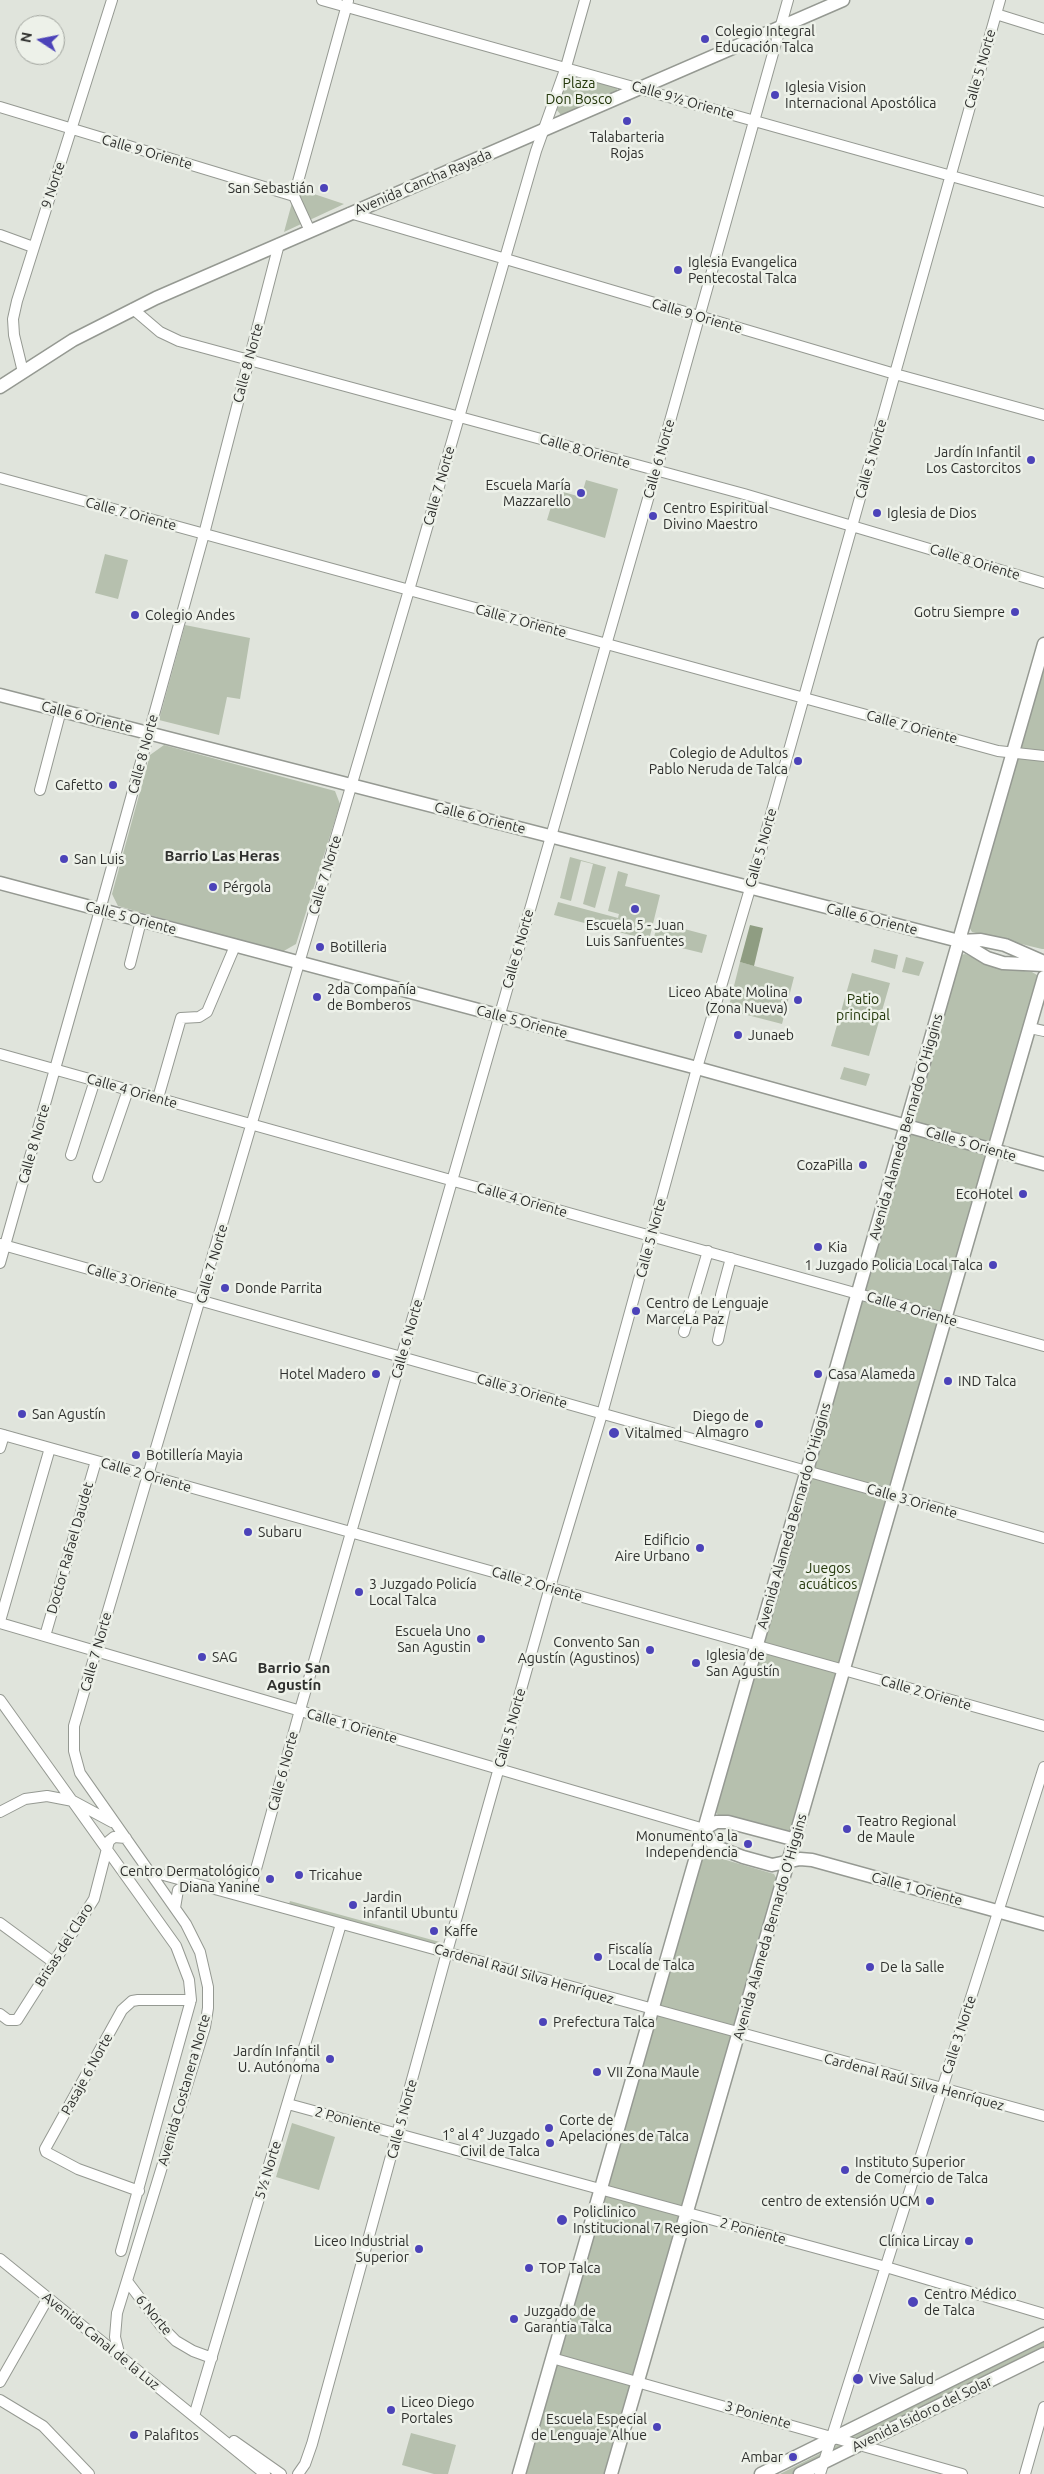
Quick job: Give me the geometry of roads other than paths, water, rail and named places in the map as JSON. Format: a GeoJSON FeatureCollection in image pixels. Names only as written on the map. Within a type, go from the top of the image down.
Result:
{"type":"FeatureCollection","features":[{"type":"Feature","properties":{"kind":"main road","name":"Avenida Cancha Rayada"},"geometry":{"type":"LineString","coordinates":[[4,383],[73,340],[133,309],[310,230],[843,0]]}},
{"type":"Feature","properties":{"kind":"main road"},"geometry":{"type":"LineString","coordinates":[[0,397],[4,383]]}},
{"type":"Feature","properties":{"kind":"main road","name":"Avenida Alameda Bernardo O'Higgins"},"geometry":{"type":"LineString","coordinates":[[519,2474],[1044,644]]}},
{"type":"Feature","properties":{"kind":"main road","name":"Calle 6 Oriente"},"geometry":{"type":"LineString","coordinates":[[0,695],[959,941],[981,940],[1005,944],[1044,964]]}},
{"type":"Feature","properties":{"kind":"main road","name":"Calle 5 Oriente"},"geometry":{"type":"LineString","coordinates":[[0,883],[697,1068],[1044,1164]]}},
{"type":"Feature","properties":{"kind":"main road","name":"Calle 6 Oriente"},"geometry":{"type":"LineString","coordinates":[[959,941],[987,958],[1003,963],[1044,964]]}},
{"type":"Feature","properties":{"kind":"main road","name":"Avenida Alameda Bernardo O'Higgins"},"geometry":{"type":"LineString","coordinates":[[611,2474],[740,2034],[1044,977]]}},
{"type":"Feature","properties":{"kind":"main road"},"geometry":{"type":"LineString","coordinates":[[704,1829],[716,1822],[728,1822],[796,1840]]}},
{"type":"Feature","properties":{"kind":"main road","name":"Calle 1 Oriente"},"geometry":{"type":"LineString","coordinates":[[704,1829],[710,1842],[721,1850],[772,1864],[800,1859],[812,1860],[1044,1924]]}},
{"type":"Feature","properties":{"kind":"main road","name":"Avenida Isidoro del Solar"},"geometry":{"type":"LineString","coordinates":[[761,2474],[832,2437],[1044,2334]]}},
{"type":"Feature","properties":{"kind":"main road","name":"Avenida Isidoro del Solar"},"geometry":{"type":"LineString","coordinates":[[800,2474],[821,2468],[859,2444],[1044,2354]]}},
{"type":"Feature","properties":{"kind":"street","name":"9 Norte"},"geometry":{"type":"LineString","coordinates":[[23,372],[14,335],[13,319],[33,247],[112,0]]}},
{"type":"Feature","properties":{"kind":"street","name":"Calle 9½ Oriente"},"geometry":{"type":"LineString","coordinates":[[322,0],[347,3],[1044,202]]}},
{"type":"Feature","properties":{"kind":"street","name":"Calle 7 Norte"},"geometry":{"type":"LineString","coordinates":[[74,1751],[74,1726],[147,1475],[201,1300],[504,259],[543,130],[566,66],[586,0]]}},
{"type":"Feature","properties":{"kind":"street","name":"Calle 6 Norte"},"geometry":{"type":"LineString","coordinates":[[248,1898],[300,1710],[656,471],[788,0]]}},
{"type":"Feature","properties":{"kind":"street","name":"Calle 5 Norte"},"geometry":{"type":"LineString","coordinates":[[298,2474],[305,2464],[312,2444],[447,1952],[550,1587],[602,1414],[697,1068],[750,888],[1000,0]]}},
{"type":"Feature","properties":{"kind":"street"},"geometry":{"type":"LineString","coordinates":[[310,230],[294,196],[347,3]]}},
{"type":"Feature","properties":{"kind":"street"},"geometry":{"type":"LineString","coordinates":[[996,14],[1044,29]]}},
{"type":"Feature","properties":{"kind":"street","name":"Calle 9 Oriente"},"geometry":{"type":"LineString","coordinates":[[0,107],[294,196]]}},
{"type":"Feature","properties":{"kind":"street","name":"Calle 9 Oriente"},"geometry":{"type":"LineString","coordinates":[[350,214],[895,374],[1044,415]]}},
{"type":"Feature","properties":{"kind":"street"},"geometry":{"type":"LineString","coordinates":[[0,236],[33,247]]}},
{"type":"Feature","properties":{"kind":"street","name":"Calle 8 Norte"},"geometry":{"type":"LineString","coordinates":[[0,1263],[2,1245],[56,1069],[204,534],[280,244]]}},
{"type":"Feature","properties":{"kind":"street","name":"Calle 8 Oriente"},"geometry":{"type":"LineString","coordinates":[[133,309],[153,327],[169,337],[852,526],[1044,583]]}},
{"type":"Feature","properties":{"kind":"street","name":"Calle 7 Oriente"},"geometry":{"type":"LineString","coordinates":[[0,478],[998,751],[1044,756]]}},
{"type":"Feature","properties":{"kind":"street"},"geometry":{"type":"LineString","coordinates":[[40,790],[61,710]]}},
{"type":"Feature","properties":{"kind":"street"},"geometry":{"type":"LineString","coordinates":[[130,964],[141,921]]}},
{"type":"Feature","properties":{"kind":"street"},"geometry":{"type":"LineString","coordinates":[[158,1098],[181,1018],[199,1017],[207,1012],[235,946]]}},
{"type":"Feature","properties":{"kind":"street"},"geometry":{"type":"LineString","coordinates":[[1030,1028],[1044,1031]]}},
{"type":"Feature","properties":{"kind":"street","name":"Calle 4 Oriente"},"geometry":{"type":"LineString","coordinates":[[0,1054],[1044,1346]]}},
{"type":"Feature","properties":{"kind":"street"},"geometry":{"type":"LineString","coordinates":[[72,1155],[95,1080]]}},
{"type":"Feature","properties":{"kind":"street"},"geometry":{"type":"LineString","coordinates":[[98,1177],[128,1090]]}},
{"type":"Feature","properties":{"kind":"street","name":"Calle 3 Oriente"},"geometry":{"type":"LineString","coordinates":[[2,1245],[1044,1538]]}},
{"type":"Feature","properties":{"kind":"street"},"geometry":{"type":"LineString","coordinates":[[684,1332],[708,1251]]}},
{"type":"Feature","properties":{"kind":"street"},"geometry":{"type":"LineString","coordinates":[[718,1340],[725,1308],[721,1302],[721,1295],[731,1258]]}},
{"type":"Feature","properties":{"kind":"street"},"geometry":{"type":"LineString","coordinates":[[0,1448],[2,1434]]}},
{"type":"Feature","properties":{"kind":"street","name":"Calle 2 Oriente"},"geometry":{"type":"LineString","coordinates":[[2,1434],[1044,1726]]}},
{"type":"Feature","properties":{"kind":"street"},"geometry":{"type":"LineString","coordinates":[[0,1622],[50,1448]]}},
{"type":"Feature","properties":{"kind":"street","name":"Doctor Rafael Daudet"},"geometry":{"type":"LineString","coordinates":[[44,1636],[96,1461]]}},
{"type":"Feature","properties":{"kind":"street","name":"Calle 1 Oriente"},"geometry":{"type":"LineString","coordinates":[[0,1622],[704,1829]]}},
{"type":"Feature","properties":{"kind":"street","name":"Avenida Costanera Norte"},"geometry":{"type":"LineString","coordinates":[[0,1700],[176,1946],[187,1972],[191,2000],[121,2251]]}},
{"type":"Feature","properties":{"kind":"street","name":"Avenida Costanera Norte"},"geometry":{"type":"LineString","coordinates":[[74,1751],[78,1767],[87,1785],[175,1908],[200,1952],[207,1977],[208,2008],[114,2328],[120,2357]]}},
{"type":"Feature","properties":{"kind":"street","name":"Calle 3 Norte"},"geometry":{"type":"LineString","coordinates":[[821,2468],[1044,1767]]}},
{"type":"Feature","properties":{"kind":"street"},"geometry":{"type":"LineString","coordinates":[[0,1812],[16,1802],[35,1797],[47,1796],[73,1801],[84,1791],[87,1785]]}},
{"type":"Feature","properties":{"kind":"street","name":"Avenida Costanera Norte"},"geometry":{"type":"LineString","coordinates":[[73,1801],[115,1824]]}},
{"type":"Feature","properties":{"kind":"street"},"geometry":{"type":"LineString","coordinates":[[106,1848],[114,1836],[126,1838]]}},
{"type":"Feature","properties":{"kind":"street","name":"Brisas del Claro"},"geometry":{"type":"LineString","coordinates":[[0,2014],[12,2021],[17,2020],[94,1898],[106,1848]]}},
{"type":"Feature","properties":{"kind":"street","name":"Cardenal Raúl Silva Henríquez"},"geometry":{"type":"LineString","coordinates":[[149,1871],[942,2090],[1044,2116]]}},
{"type":"Feature","properties":{"kind":"street"},"geometry":{"type":"LineString","coordinates":[[175,1908],[178,1890],[191,1882]]}},
{"type":"Feature","properties":{"kind":"street"},"geometry":{"type":"LineString","coordinates":[[0,1923],[53,1962]]}},
{"type":"Feature","properties":{"kind":"street","name":"5½ Norte"},"geometry":{"type":"LineString","coordinates":[[194,2416],[341,1924]]}},
{"type":"Feature","properties":{"kind":"street","name":"Pasaje 6 Norte"},"geometry":{"type":"LineString","coordinates":[[138,2191],[78,2169],[45,2150],[122,2010],[132,2001],[191,2000]]}},
{"type":"Feature","properties":{"kind":"street","name":"2 Poniente"},"geometry":{"type":"LineString","coordinates":[[288,2104],[886,2267],[1044,2314]]}},
{"type":"Feature","properties":{"kind":"street","name":"Avenida Canal de la Luz"},"geometry":{"type":"LineString","coordinates":[[0,2259],[265,2474]]}},
{"type":"Feature","properties":{"kind":"street","name":"6 Norte"},"geometry":{"type":"LineString","coordinates":[[127,2281],[161,2326],[176,2341],[192,2351],[212,2358]]}},
{"type":"Feature","properties":{"kind":"street"},"geometry":{"type":"LineString","coordinates":[[0,2382],[48,2298]]}},
{"type":"Feature","properties":{"kind":"street","name":"3 Poniente"},"geometry":{"type":"LineString","coordinates":[[552,2358],[637,2380],[962,2474]]}},
{"type":"Feature","properties":{"kind":"street"},"geometry":{"type":"LineString","coordinates":[[0,2400],[43,2426],[89,2474]]}},
{"type":"Feature","properties":{"kind":"street"},"geometry":{"type":"LineString","coordinates":[[1025,2474],[1044,2407]]}},
{"type":"Feature","properties":{"kind":"street","name":"Avenida Canal de la Luz"},"geometry":{"type":"LineString","coordinates":[[203,2424],[249,2450],[281,2474]]}},
{"type":"Feature","properties":{"kind":"place","name":"Colegio Integral Educación Talca"},"geometry":{"type":"Point","coordinates":[705,39]}},
{"type":"Feature","properties":{"kind":"place","name":"Iglesia Vision Internacional Apostólica"},"geometry":{"type":"Point","coordinates":[775,95]}},
{"type":"Feature","properties":{"kind":"place","name":"Talabarteria Rojas"},"geometry":{"type":"Point","coordinates":[627,121]}},
{"type":"Feature","properties":{"kind":"place","name":"San Sebastián"},"geometry":{"type":"Point","coordinates":[324,188]}},
{"type":"Feature","properties":{"kind":"place","name":"Iglesia Evangelica Pentecostal Talca"},"geometry":{"type":"Point","coordinates":[678,270]}},
{"type":"Feature","properties":{"kind":"place","name":"Jardín Infantil Los Castorcitos"},"geometry":{"type":"Point","coordinates":[1031,460]}},
{"type":"Feature","properties":{"kind":"place","name":"Escuela María Mazzarello"},"geometry":{"type":"Point","coordinates":[581,493]}},
{"type":"Feature","properties":{"kind":"place","name":"Iglesia de Dios"},"geometry":{"type":"Point","coordinates":[877,513]}},
{"type":"Feature","properties":{"kind":"place","name":"Centro Espiritual Divino Maestro"},"geometry":{"type":"Point","coordinates":[653,516]}},
{"type":"Feature","properties":{"kind":"place","name":"Gotru Siempre"},"geometry":{"type":"Point","coordinates":[1015,612]}},
{"type":"Feature","properties":{"kind":"place","name":"Colegio Andes"},"geometry":{"type":"Point","coordinates":[135,615]}},
{"type":"Feature","properties":{"kind":"place","name":"Colegio de Adultos Pablo Neruda de Talca"},"geometry":{"type":"Point","coordinates":[798,761]}},
{"type":"Feature","properties":{"kind":"place","name":"Cafetto"},"geometry":{"type":"Point","coordinates":[113,785]}},
{"type":"Feature","properties":{"kind":"place","name":"San Luis"},"geometry":{"type":"Point","coordinates":[64,859]}},
{"type":"Feature","properties":{"kind":"place","name":"Pérgola"},"geometry":{"type":"Point","coordinates":[213,887]}},
{"type":"Feature","properties":{"kind":"place","name":"Escuela 5 - Juan Luis Sanfuentes"},"geometry":{"type":"Point","coordinates":[635,909]}},
{"type":"Feature","properties":{"kind":"place","name":"Botilleria"},"geometry":{"type":"Point","coordinates":[320,947]}},
{"type":"Feature","properties":{"kind":"place","name":"2da Compañía de Bomberos"},"geometry":{"type":"Point","coordinates":[317,997]}},
{"type":"Feature","properties":{"kind":"place","name":"Liceo Abate Molina (Zona Nueva)"},"geometry":{"type":"Point","coordinates":[798,1000]}},
{"type":"Feature","properties":{"kind":"place","name":"Junaeb"},"geometry":{"type":"Point","coordinates":[738,1035]}},
{"type":"Feature","properties":{"kind":"place","name":"CozaPilla"},"geometry":{"type":"Point","coordinates":[863,1165]}},
{"type":"Feature","properties":{"kind":"place","name":"EcoHotel"},"geometry":{"type":"Point","coordinates":[1023,1194]}},
{"type":"Feature","properties":{"kind":"place","name":"Kia"},"geometry":{"type":"Point","coordinates":[818,1247]}},
{"type":"Feature","properties":{"kind":"place","name":"1 Juzgado Policia Local Talca"},"geometry":{"type":"Point","coordinates":[993,1265]}},
{"type":"Feature","properties":{"kind":"place","name":"Donde Parrita"},"geometry":{"type":"Point","coordinates":[225,1288]}},
{"type":"Feature","properties":{"kind":"place","name":"Centro de Lenguaje MarceLa Paz"},"geometry":{"type":"Point","coordinates":[636,1311]}},
{"type":"Feature","properties":{"kind":"place","name":"Hotel Madero"},"geometry":{"type":"Point","coordinates":[376,1374]}},
{"type":"Feature","properties":{"kind":"place","name":"Casa Alameda"},"geometry":{"type":"Point","coordinates":[818,1374]}},
{"type":"Feature","properties":{"kind":"place","name":"IND Talca"},"geometry":{"type":"Point","coordinates":[948,1381]}},
{"type":"Feature","properties":{"kind":"place","name":"San Agustín"},"geometry":{"type":"Point","coordinates":[22,1414]}},
{"type":"Feature","properties":{"kind":"place","name":"Diego de Almagro"},"geometry":{"type":"Point","coordinates":[759,1424]}},
{"type":"Feature","properties":{"kind":"place","name":"Vitalmed"},"geometry":{"type":"Point","coordinates":[614,1433]}},
{"type":"Feature","properties":{"kind":"place","name":"Botillería Mayia"},"geometry":{"type":"Point","coordinates":[136,1455]}},
{"type":"Feature","properties":{"kind":"place","name":"Subaru"},"geometry":{"type":"Point","coordinates":[248,1532]}},
{"type":"Feature","properties":{"kind":"place","name":"Edificio Aire Urbano"},"geometry":{"type":"Point","coordinates":[700,1548]}},
{"type":"Feature","properties":{"kind":"place","name":"3 Juzgado Policía Local Talca"},"geometry":{"type":"Point","coordinates":[359,1592]}},
{"type":"Feature","properties":{"kind":"place","name":"Escuela Uno San Agustin"},"geometry":{"type":"Point","coordinates":[481,1639]}},
{"type":"Feature","properties":{"kind":"place","name":"Convento San Agustín (Agustinos)"},"geometry":{"type":"Point","coordinates":[650,1650]}},
{"type":"Feature","properties":{"kind":"place","name":"SAG"},"geometry":{"type":"Point","coordinates":[202,1657]}},
{"type":"Feature","properties":{"kind":"place","name":"Iglesia de San Agustín"},"geometry":{"type":"Point","coordinates":[696,1663]}},
{"type":"Feature","properties":{"kind":"place","name":"Teatro Regional de Maule"},"geometry":{"type":"Point","coordinates":[847,1829]}},
{"type":"Feature","properties":{"kind":"place","name":"Monumento a la Independencia"},"geometry":{"type":"Point","coordinates":[748,1844]}},
{"type":"Feature","properties":{"kind":"place","name":"Tricahue"},"geometry":{"type":"Point","coordinates":[299,1875]}},
{"type":"Feature","properties":{"kind":"place","name":"Centro Dermatológico Diana Yanine"},"geometry":{"type":"Point","coordinates":[270,1879]}},
{"type":"Feature","properties":{"kind":"place","name":"Jardin infantil Ubuntu"},"geometry":{"type":"Point","coordinates":[353,1905]}},
{"type":"Feature","properties":{"kind":"place","name":"Kaffe"},"geometry":{"type":"Point","coordinates":[434,1931]}},
{"type":"Feature","properties":{"kind":"place","name":"Fiscalía Local de Talca"},"geometry":{"type":"Point","coordinates":[598,1957]}},
{"type":"Feature","properties":{"kind":"place","name":"De la Salle"},"geometry":{"type":"Point","coordinates":[870,1967]}},
{"type":"Feature","properties":{"kind":"place","name":"Prefectura Talca"},"geometry":{"type":"Point","coordinates":[543,2022]}},
{"type":"Feature","properties":{"kind":"place","name":"Jardín Infantil U. Autónoma"},"geometry":{"type":"Point","coordinates":[330,2059]}},
{"type":"Feature","properties":{"kind":"place","name":"VII Zona Maule"},"geometry":{"type":"Point","coordinates":[597,2072]}},
{"type":"Feature","properties":{"kind":"place","name":"Corte de Apelaciones de Talca"},"geometry":{"type":"Point","coordinates":[549,2128]}},
{"type":"Feature","properties":{"kind":"place","name":"1° al 4° Juzgado Civil de Talca"},"geometry":{"type":"Point","coordinates":[550,2143]}},
{"type":"Feature","properties":{"kind":"place","name":"Instituto Superior de Comercio de Talca"},"geometry":{"type":"Point","coordinates":[845,2170]}},
{"type":"Feature","properties":{"kind":"place","name":"centro de extensión UCM"},"geometry":{"type":"Point","coordinates":[930,2201]}},
{"type":"Feature","properties":{"kind":"place","name":"Policlinico Institucional 7 Region"},"geometry":{"type":"Point","coordinates":[562,2220]}},
{"type":"Feature","properties":{"kind":"place","name":"Clínica Lircay"},"geometry":{"type":"Point","coordinates":[969,2241]}},
{"type":"Feature","properties":{"kind":"place","name":"Liceo Industrial Superior"},"geometry":{"type":"Point","coordinates":[419,2249]}},
{"type":"Feature","properties":{"kind":"place","name":"TOP Talca"},"geometry":{"type":"Point","coordinates":[529,2268]}},
{"type":"Feature","properties":{"kind":"place","name":"Centro Médico de Talca"},"geometry":{"type":"Point","coordinates":[913,2302]}},
{"type":"Feature","properties":{"kind":"place","name":"Juzgado de Garantia Talca"},"geometry":{"type":"Point","coordinates":[514,2319]}},
{"type":"Feature","properties":{"kind":"place","name":"Vive Salud"},"geometry":{"type":"Point","coordinates":[858,2379]}},
{"type":"Feature","properties":{"kind":"place","name":"Liceo Diego Portales"},"geometry":{"type":"Point","coordinates":[391,2410]}},
{"type":"Feature","properties":{"kind":"place","name":"Escuela Especial de Lenguaje Alhue"},"geometry":{"type":"Point","coordinates":[657,2427]}},
{"type":"Feature","properties":{"kind":"place","name":"Palafitos"},"geometry":{"type":"Point","coordinates":[134,2435]}},
{"type":"Feature","properties":{"kind":"place","name":"Ambar"},"geometry":{"type":"Point","coordinates":[793,2457]}},
{"type":"Feature","properties":{"kind":"district","name":"Barrio Las Heras"},"geometry":{"type":"Point","coordinates":[222,856]}},
{"type":"Feature","properties":{"kind":"district","name":"Barrio San Agustín"},"geometry":{"type":"Point","coordinates":[294,1676]}},
{"type":"Feature","properties":{"kind":"park label","name":"Plaza Don Bosco"},"geometry":{"type":"Point","coordinates":[579,92]}},
{"type":"Feature","properties":{"kind":"park label","name":"Patio principal"},"geometry":{"type":"Point","coordinates":[863,1008]}},
{"type":"Feature","properties":{"kind":"park label","name":"Juegos acuáticos"},"geometry":{"type":"Point","coordinates":[828,1576]}}]}
